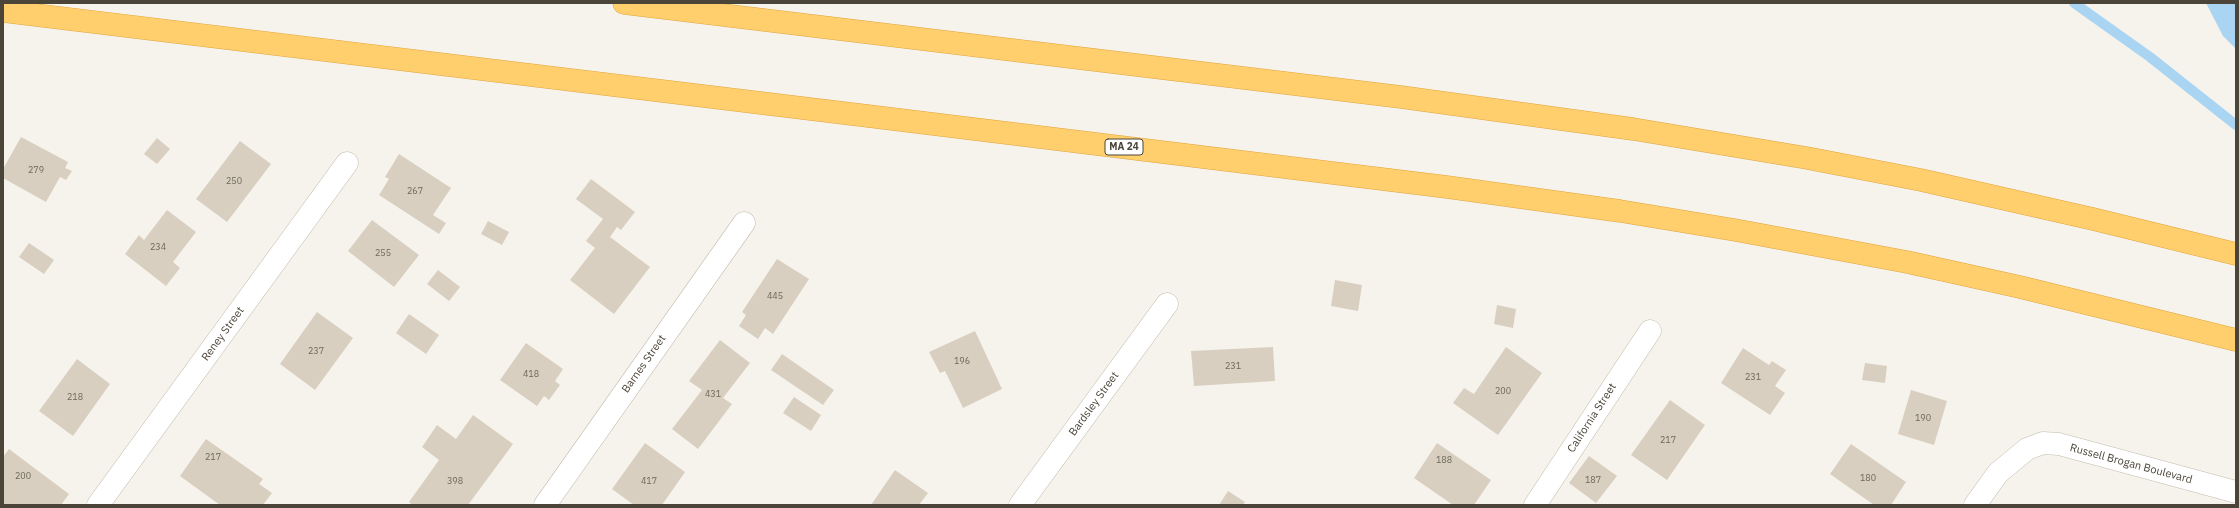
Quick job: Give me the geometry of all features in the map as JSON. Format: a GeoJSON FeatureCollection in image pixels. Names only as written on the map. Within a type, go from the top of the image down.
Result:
{"type":"FeatureCollection","features":[{"type":"Feature","properties":{"kind":"highway"},"geometry":{"type":"LineString","coordinates":[[624,3],[1423,100],[1633,129],[1807,158],[1921,180],[2093,219],[2236,254]]}},
{"type":"Feature","properties":{"kind":"highway","name":"MA 24"},"geometry":{"type":"LineString","coordinates":[[3,11],[868,116],[1591,207],[1743,231],[1907,262],[2027,288],[2236,340]]}},
{"type":"Feature","properties":{"kind":"street","name":"Reney Street"},"geometry":{"type":"LineString","coordinates":[[98,505],[347,163]]}},
{"type":"Feature","properties":{"kind":"street","name":"Barnes Street"},"geometry":{"type":"LineString","coordinates":[[544,505],[744,223]]}},
{"type":"Feature","properties":{"kind":"street","name":"Bardsley Street"},"geometry":{"type":"LineString","coordinates":[[1020,505],[1167,304]]}},
{"type":"Feature","properties":{"kind":"street","name":"California Street"},"geometry":{"type":"LineString","coordinates":[[1535,505],[1650,331]]}},
{"type":"Feature","properties":{"kind":"street","name":"Russell Brogan Boulevard"},"geometry":{"type":"LineString","coordinates":[[1975,505],[1998,473],[2026,450],[2043,443],[2059,444],[2236,492]]}},
{"type":"Feature","properties":{"kind":"water"},"geometry":{"type":"Polygon","coordinates":[[[2206,3],[2236,3],[2236,49],[2223,36],[2206,3]]]}},
{"type":"Feature","properties":{"kind":"building"},"geometry":{"type":"Polygon","coordinates":[[[21,137],[68,162],[65,168],[72,171],[66,180],[60,177],[46,202],[3,178],[3,169],[21,137]]]}},
{"type":"Feature","properties":{"kind":"building"},"geometry":{"type":"Polygon","coordinates":[[[157,138],[170,149],[157,164],[144,154],[157,138]]]}},
{"type":"Feature","properties":{"kind":"building"},"geometry":{"type":"Polygon","coordinates":[[[240,141],[271,164],[227,222],[196,199],[240,141]]]}},
{"type":"Feature","properties":{"kind":"building"},"geometry":{"type":"Polygon","coordinates":[[[399,154],[451,188],[433,215],[446,223],[439,234],[379,195],[389,179],[385,177],[399,154]]]}},
{"type":"Feature","properties":{"kind":"building"},"geometry":{"type":"Polygon","coordinates":[[[591,179],[635,212],[621,230],[617,227],[610,237],[650,267],[614,314],[570,280],[595,248],[586,241],[603,219],[576,199],[591,179]]]}},
{"type":"Feature","properties":{"kind":"building"},"geometry":{"type":"Polygon","coordinates":[[[167,210],[196,232],[173,262],[180,268],[166,286],[125,254],[139,235],[144,240],[167,210]]]}},
{"type":"Feature","properties":{"kind":"building"},"geometry":{"type":"Polygon","coordinates":[[[372,220],[419,255],[394,287],[348,251],[372,220]]]}},
{"type":"Feature","properties":{"kind":"building"},"geometry":{"type":"Polygon","coordinates":[[[488,221],[509,232],[502,245],[481,234],[488,221]]]}},
{"type":"Feature","properties":{"kind":"building"},"geometry":{"type":"Polygon","coordinates":[[[29,243],[54,260],[44,274],[19,257],[29,243]]]}},
{"type":"Feature","properties":{"kind":"building"},"geometry":{"type":"Polygon","coordinates":[[[777,259],[809,279],[773,334],[765,328],[758,339],[739,326],[746,315],[742,312],[777,259]]]}},
{"type":"Feature","properties":{"kind":"building"},"geometry":{"type":"Polygon","coordinates":[[[438,270],[460,287],[449,301],[427,284],[438,270]]]}},
{"type":"Feature","properties":{"kind":"building"},"geometry":{"type":"Polygon","coordinates":[[[1335,280],[1362,285],[1358,311],[1331,306],[1335,280]]]}},
{"type":"Feature","properties":{"kind":"building"},"geometry":{"type":"Polygon","coordinates":[[[1497,305],[1516,309],[1513,328],[1494,324],[1497,305]]]}},
{"type":"Feature","properties":{"kind":"building"},"geometry":{"type":"Polygon","coordinates":[[[317,312],[353,338],[315,390],[280,364],[317,312]]]}},
{"type":"Feature","properties":{"kind":"building"},"geometry":{"type":"Polygon","coordinates":[[[409,314],[439,335],[426,354],[396,333],[409,314]]]}},
{"type":"Feature","properties":{"kind":"building"},"geometry":{"type":"Polygon","coordinates":[[[975,331],[1002,389],[963,408],[945,371],[940,373],[929,352],[975,331]]]}},
{"type":"Feature","properties":{"kind":"building"},"geometry":{"type":"Polygon","coordinates":[[[720,340],[750,363],[723,398],[732,404],[698,449],[672,429],[702,390],[689,381],[720,340]]]}},
{"type":"Feature","properties":{"kind":"building"},"geometry":{"type":"Polygon","coordinates":[[[526,343],[563,369],[555,381],[560,385],[549,400],[544,396],[537,406],[500,380],[526,343]]]}},
{"type":"Feature","properties":{"kind":"building"},"geometry":{"type":"Polygon","coordinates":[[[1273,347],[1275,381],[1194,386],[1191,351],[1273,347]]]}},
{"type":"Feature","properties":{"kind":"building"},"geometry":{"type":"Polygon","coordinates":[[[1506,347],[1542,373],[1498,435],[1453,403],[1464,388],[1474,394],[1506,347]]]}},
{"type":"Feature","properties":{"kind":"building"},"geometry":{"type":"Polygon","coordinates":[[[1743,348],[1769,365],[1772,361],[1786,370],[1775,386],[1785,393],[1770,415],[1721,383],[1743,348]]]}},
{"type":"Feature","properties":{"kind":"building"},"geometry":{"type":"Polygon","coordinates":[[[782,354],[834,390],[823,405],[771,370],[782,354]]]}},
{"type":"Feature","properties":{"kind":"building"},"geometry":{"type":"Polygon","coordinates":[[[77,359],[110,384],[73,436],[39,411],[77,359]]]}},
{"type":"Feature","properties":{"kind":"building"},"geometry":{"type":"Polygon","coordinates":[[[1865,363],[1887,366],[1885,383],[1862,380],[1865,363]]]}},
{"type":"Feature","properties":{"kind":"building"},"geometry":{"type":"Polygon","coordinates":[[[1911,390],[1947,401],[1934,445],[1898,434],[1911,390]]]}},
{"type":"Feature","properties":{"kind":"building"},"geometry":{"type":"Polygon","coordinates":[[[794,397],[821,415],[811,431],[783,413],[794,397]]]}},
{"type":"Feature","properties":{"kind":"building"},"geometry":{"type":"Polygon","coordinates":[[[1670,400],[1705,425],[1667,480],[1631,455],[1670,400]]]}},
{"type":"Feature","properties":{"kind":"building"},"geometry":{"type":"Polygon","coordinates":[[[473,415],[513,444],[468,505],[412,505],[409,502],[439,460],[422,447],[437,425],[456,439],[473,415]]]}},
{"type":"Feature","properties":{"kind":"building"},"geometry":{"type":"Polygon","coordinates":[[[206,439],[263,479],[259,484],[272,493],[263,505],[220,505],[180,476],[206,439]]]}},
{"type":"Feature","properties":{"kind":"building"},"geometry":{"type":"Polygon","coordinates":[[[645,443],[685,472],[662,505],[634,505],[612,489],[645,443]]]}},
{"type":"Feature","properties":{"kind":"building"},"geometry":{"type":"Polygon","coordinates":[[[1437,443],[1491,480],[1474,505],[1453,505],[1414,478],[1437,443]]]}},
{"type":"Feature","properties":{"kind":"building"},"geometry":{"type":"Polygon","coordinates":[[[1851,444],[1906,482],[1891,505],[1874,505],[1830,474],[1851,444]]]}},
{"type":"Feature","properties":{"kind":"building"},"geometry":{"type":"Polygon","coordinates":[[[9,449],[69,494],[61,505],[3,505],[3,457],[9,449]]]}},
{"type":"Feature","properties":{"kind":"building"},"geometry":{"type":"Polygon","coordinates":[[[1589,456],[1617,476],[1596,503],[1569,483],[1589,456]]]}},
{"type":"Feature","properties":{"kind":"building"},"geometry":{"type":"Polygon","coordinates":[[[895,470],[928,493],[919,505],[871,505],[895,470]]]}},
{"type":"Feature","properties":{"kind":"building"},"geometry":{"type":"Polygon","coordinates":[[[1228,491],[1245,502],[1243,505],[1219,505],[1228,491]]]}},
{"type":"Feature","properties":{"kind":"waterway"},"geometry":{"type":"LineString","coordinates":[[2074,3],[2150,57],[2236,125]]}}]}
